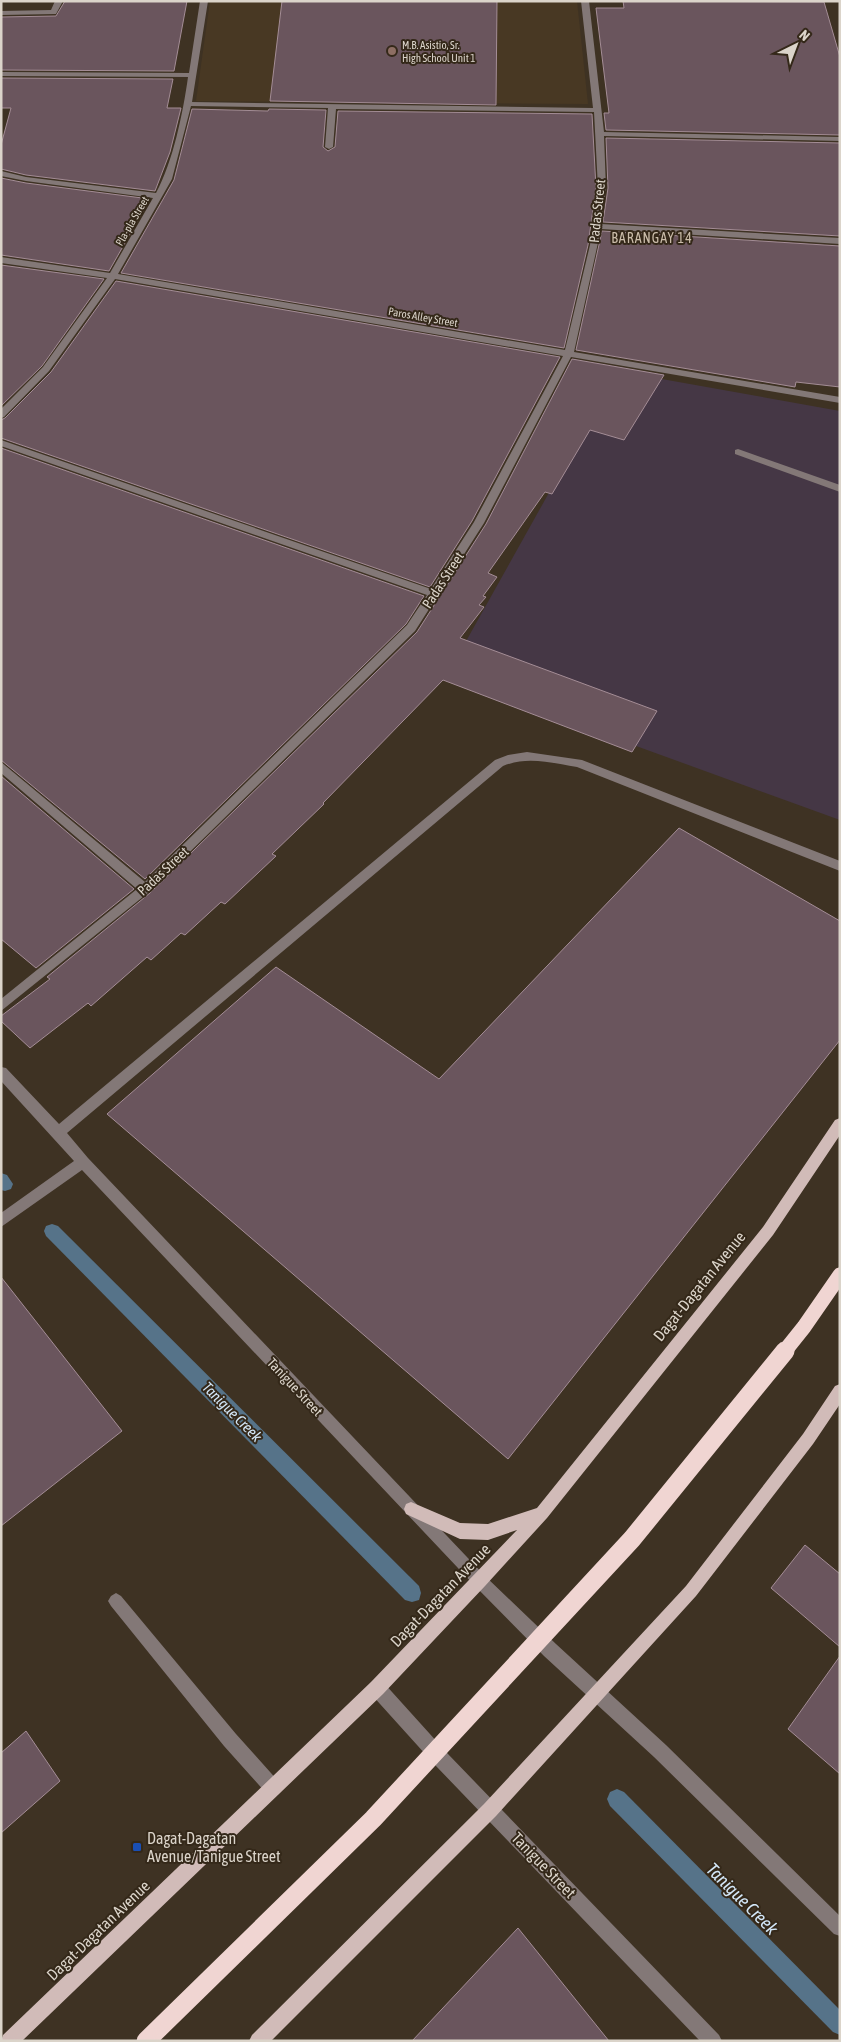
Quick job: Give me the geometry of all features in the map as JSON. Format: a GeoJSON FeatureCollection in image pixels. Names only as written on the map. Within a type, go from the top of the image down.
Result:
{"type":"FeatureCollection","features":[{"type":"Feature","properties":{"kind":"highway"},"geometry":{"type":"LineString","coordinates":[[146,2041],[373,1819],[632,1539],[804,1327],[840,1275]]}},
{"type":"Feature","properties":{"kind":"main road","name":"Dagat-Dagatan Avenue"},"geometry":{"type":"LineString","coordinates":[[9,2041],[377,1688],[480,1581],[542,1513],[768,1231],[840,1124]]}},
{"type":"Feature","properties":{"kind":"main road"},"geometry":{"type":"LineString","coordinates":[[258,2041],[490,1810],[691,1591],[808,1440],[840,1390]]}},
{"type":"Feature","properties":{"kind":"main road"},"geometry":{"type":"LineString","coordinates":[[411,1509],[460,1531],[488,1532],[542,1513]]}},
{"type":"Feature","properties":{"kind":"street"},"geometry":{"type":"LineString","coordinates":[[1,13],[53,12],[59,1]]}},
{"type":"Feature","properties":{"kind":"street","name":"Pla-pla Street"},"geometry":{"type":"LineString","coordinates":[[1,415],[46,369],[113,276],[168,179],[188,104],[204,1]]}},
{"type":"Feature","properties":{"kind":"street","name":"Padas Street"},"geometry":{"type":"LineString","coordinates":[[1,1006],[145,889],[411,628],[479,523],[570,353],[597,226],[602,188],[600,134],[585,1]]}},
{"type":"Feature","properties":{"kind":"street"},"geometry":{"type":"LineString","coordinates":[[1,74],[193,75]]}},
{"type":"Feature","properties":{"kind":"street"},"geometry":{"type":"LineString","coordinates":[[188,104],[332,108],[597,110]]}},
{"type":"Feature","properties":{"kind":"street"},"geometry":{"type":"LineString","coordinates":[[329,147],[332,108]]}},
{"type":"Feature","properties":{"kind":"street"},"geometry":{"type":"LineString","coordinates":[[600,134],[840,139]]}},
{"type":"Feature","properties":{"kind":"street"},"geometry":{"type":"LineString","coordinates":[[1,173],[26,179],[158,196]]}},
{"type":"Feature","properties":{"kind":"street"},"geometry":{"type":"LineString","coordinates":[[597,226],[840,241]]}},
{"type":"Feature","properties":{"kind":"street","name":"Paros Alley Street"},"geometry":{"type":"LineString","coordinates":[[1,260],[113,276],[840,400]]}},
{"type":"Feature","properties":{"kind":"street"},"geometry":{"type":"LineString","coordinates":[[1,443],[433,593]]}},
{"type":"Feature","properties":{"kind":"street"},"geometry":{"type":"LineString","coordinates":[[738,452],[840,489]]}},
{"type":"Feature","properties":{"kind":"street"},"geometry":{"type":"LineString","coordinates":[[58,1132],[499,763],[511,756],[536,756],[578,763],[840,866]]}},
{"type":"Feature","properties":{"kind":"street"},"geometry":{"type":"LineString","coordinates":[[1,766],[145,889]]}},
{"type":"Feature","properties":{"kind":"street","name":"Tanigue Street"},"geometry":{"type":"LineString","coordinates":[[1,1072],[58,1132],[83,1162],[480,1581],[550,1650],[660,1751],[840,1928]]}},
{"type":"Feature","properties":{"kind":"street"},"geometry":{"type":"LineString","coordinates":[[1,1221],[83,1162]]}},
{"type":"Feature","properties":{"kind":"street"},"geometry":{"type":"LineString","coordinates":[[116,1602],[230,1740],[273,1788]]}},
{"type":"Feature","properties":{"kind":"street","name":"Tanigue Street"},"geometry":{"type":"LineString","coordinates":[[377,1688],[490,1810],[713,2041]]}},
{"type":"Feature","properties":{"kind":"shaded area","name":"M.B. Asistio, Sr. High School Unit 1"},"geometry":{"type":"Polygon","coordinates":[[[210,1],[577,1],[588,104],[196,101],[210,1]]]}},
{"type":"Feature","properties":{"kind":"shaded area"},"geometry":{"type":"Polygon","coordinates":[[[617,371],[840,411],[840,820],[446,677],[617,371]]]}},
{"type":"Feature","properties":{"kind":"building"},"geometry":{"type":"Polygon","coordinates":[[[65,1],[187,1],[174,71],[1,70],[1,17],[56,16],[65,1]]]}},
{"type":"Feature","properties":{"kind":"building"},"geometry":{"type":"Polygon","coordinates":[[[282,1],[497,1],[496,105],[270,101],[282,1]]]}},
{"type":"Feature","properties":{"kind":"building"},"geometry":{"type":"Polygon","coordinates":[[[623,1],[824,2],[840,57],[840,135],[606,130],[604,113],[609,113],[596,8],[624,8],[623,1]]]}},
{"type":"Feature","properties":{"kind":"building"},"geometry":{"type":"Polygon","coordinates":[[[1,78],[173,79],[167,108],[181,108],[170,152],[155,191],[26,175],[1,169],[1,145],[11,108],[1,108],[1,78]]]}},
{"type":"Feature","properties":{"kind":"building"},"geometry":{"type":"Polygon","coordinates":[[[192,109],[326,110],[323,147],[328,151],[335,147],[338,111],[592,114],[596,188],[588,245],[564,348],[121,273],[174,180],[192,109]]]}},
{"type":"Feature","properties":{"kind":"building"},"geometry":{"type":"Polygon","coordinates":[[[606,138],[840,143],[840,236],[603,222],[608,188],[606,138]]]}},
{"type":"Feature","properties":{"kind":"building"},"geometry":{"type":"Polygon","coordinates":[[[1,178],[150,199],[109,271],[1,255],[1,178]]]}},
{"type":"Feature","properties":{"kind":"building"},"geometry":{"type":"Polygon","coordinates":[[[602,231],[840,246],[840,387],[796,382],[795,387],[576,350],[602,231]]]}},
{"type":"Feature","properties":{"kind":"building"},"geometry":{"type":"Polygon","coordinates":[[[1,265],[104,279],[42,366],[1,406],[1,265]]]}},
{"type":"Feature","properties":{"kind":"building"},"geometry":{"type":"Polygon","coordinates":[[[116,281],[560,357],[472,521],[430,587],[1,438],[1,420],[51,372],[116,281]]]}},
{"type":"Feature","properties":{"kind":"building"},"geometry":{"type":"Polygon","coordinates":[[[572,359],[664,375],[624,440],[590,430],[552,494],[545,492],[488,573],[497,577],[483,596],[486,597],[479,605],[484,607],[460,638],[657,711],[632,752],[443,680],[324,804],[272,854],[276,856],[225,904],[221,902],[185,935],[181,933],[151,960],[147,957],[91,1006],[88,1003],[30,1048],[1,1021],[1,1016],[50,979],[47,977],[150,893],[417,632],[486,524],[572,359]]]}},
{"type":"Feature","properties":{"kind":"building"},"geometry":{"type":"Polygon","coordinates":[[[1,448],[424,596],[406,624],[145,879],[1,760],[1,448]]]}},
{"type":"Feature","properties":{"kind":"building"},"geometry":{"type":"Polygon","coordinates":[[[1,776],[134,889],[36,968],[1,939],[1,776]]]}},
{"type":"Feature","properties":{"kind":"building"},"geometry":{"type":"Polygon","coordinates":[[[679,828],[840,921],[840,1040],[508,1459],[107,1114],[276,967],[439,1079],[679,828]]]}},
{"type":"Feature","properties":{"kind":"building"},"geometry":{"type":"Polygon","coordinates":[[[1,1277],[122,1431],[1,1526],[1,1277]]]}},
{"type":"Feature","properties":{"kind":"building"},"geometry":{"type":"Polygon","coordinates":[[[805,1545],[840,1574],[840,1647],[771,1588],[805,1545]]]}},
{"type":"Feature","properties":{"kind":"building"},"geometry":{"type":"Polygon","coordinates":[[[840,1656],[840,1774],[788,1729],[840,1656]]]}},
{"type":"Feature","properties":{"kind":"building"},"geometry":{"type":"Polygon","coordinates":[[[26,1731],[60,1781],[1,1833],[1,1753],[26,1731]]]}},
{"type":"Feature","properties":{"kind":"building"},"geometry":{"type":"Polygon","coordinates":[[[518,1928],[609,2041],[412,2041],[518,1928]]]}},
{"type":"Feature","properties":{"kind":"waterway","name":"Tanigue Creek"},"geometry":{"type":"LineString","coordinates":[[1,1180],[5,1184]]}},
{"type":"Feature","properties":{"kind":"waterway","name":"Tanigue Creek"},"geometry":{"type":"LineString","coordinates":[[52,1231],[412,1593]]}},
{"type":"Feature","properties":{"kind":"waterway","name":"Tanigue Creek"},"geometry":{"type":"LineString","coordinates":[[617,1799],[840,2025]]}},
{"type":"Feature","properties":{"kind":"place","name":"M.B. Asistio, Sr. High School Unit 1"},"geometry":{"type":"Point","coordinates":[392,51]}},
{"type":"Feature","properties":{"kind":"place","name":"Dagat-Dagatan Avenue/Tanigue Street"},"geometry":{"type":"Point","coordinates":[137,1847]}},
{"type":"Feature","properties":{"kind":"district","name":"BARANGAY 14"},"geometry":{"type":"Point","coordinates":[652,238]}}]}
